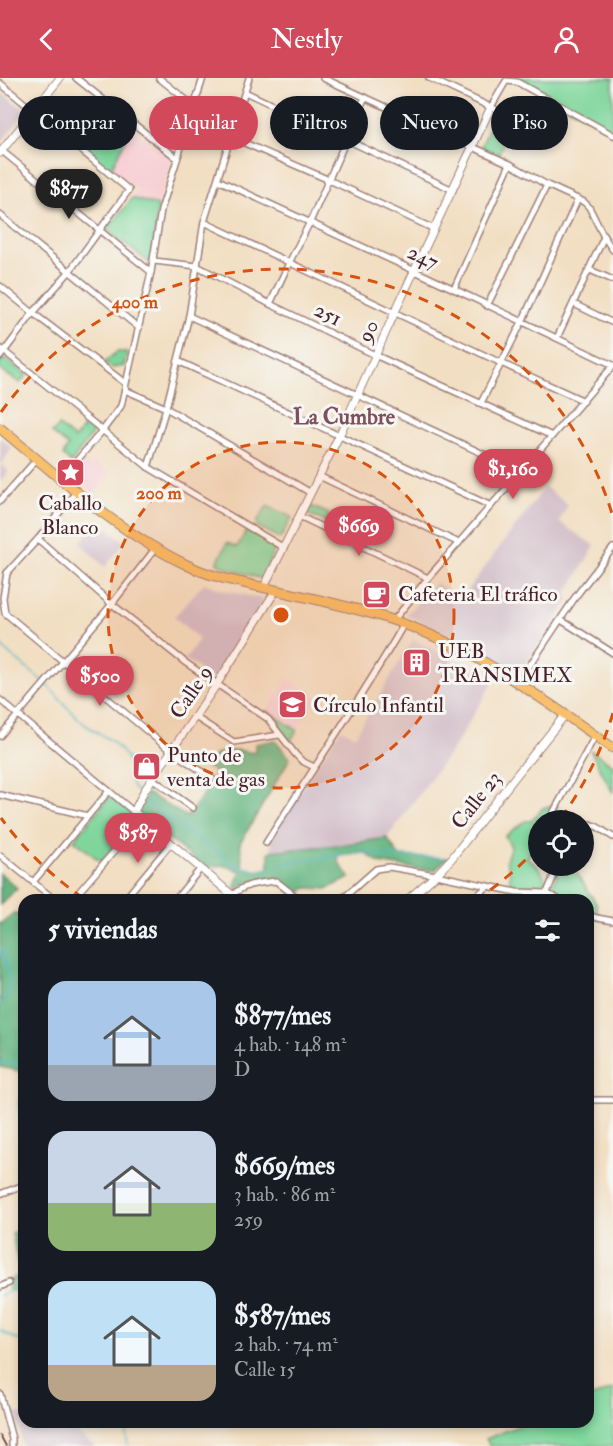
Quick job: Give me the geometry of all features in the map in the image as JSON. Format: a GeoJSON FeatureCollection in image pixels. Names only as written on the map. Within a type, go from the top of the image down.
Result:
{"type":"FeatureCollection","features":[{"type":"Feature","properties":{"kind":"main road"},"geometry":{"type":"LineString","coordinates":[[0,428],[76,492],[126,531],[155,549],[211,575],[349,607],[394,620],[437,637],[518,683],[613,747]]}},
{"type":"Feature","properties":{"kind":"street"},"geometry":{"type":"LineString","coordinates":[[45,96],[60,78]]}},
{"type":"Feature","properties":{"kind":"street"},"geometry":{"type":"LineString","coordinates":[[76,78],[177,158]]}},
{"type":"Feature","properties":{"kind":"street"},"geometry":{"type":"LineString","coordinates":[[159,78],[182,96]]}},
{"type":"Feature","properties":{"kind":"street"},"geometry":{"type":"LineString","coordinates":[[197,96],[203,78]]}},
{"type":"Feature","properties":{"kind":"street"},"geometry":{"type":"LineString","coordinates":[[244,96],[249,78]]}},
{"type":"Feature","properties":{"kind":"street"},"geometry":{"type":"LineString","coordinates":[[322,78],[363,96]]}},
{"type":"Feature","properties":{"kind":"street"},"geometry":{"type":"LineString","coordinates":[[429,78],[491,107]]}},
{"type":"Feature","properties":{"kind":"street","name":"90"},"geometry":{"type":"LineString","coordinates":[[497,96],[506,81],[517,82],[542,96]]}},
{"type":"Feature","properties":{"kind":"street"},"geometry":{"type":"LineString","coordinates":[[0,83],[18,97]]}},
{"type":"Feature","properties":{"kind":"street"},"geometry":{"type":"LineString","coordinates":[[245,92],[270,104]]}},
{"type":"Feature","properties":{"kind":"street","name":"90"},"geometry":{"type":"LineString","coordinates":[[479,131],[491,107]]}},
{"type":"Feature","properties":{"kind":"street","name":"90"},"geometry":{"type":"LineString","coordinates":[[568,110],[613,135]]}},
{"type":"Feature","properties":{"kind":"street"},"geometry":{"type":"LineString","coordinates":[[18,130],[1,152],[152,272]]}},
{"type":"Feature","properties":{"kind":"street"},"geometry":{"type":"LineString","coordinates":[[258,149],[434,229]]}},
{"type":"Feature","properties":{"kind":"street"},"geometry":{"type":"LineString","coordinates":[[368,149],[453,190]]}},
{"type":"Feature","properties":{"kind":"street"},"geometry":{"type":"LineString","coordinates":[[82,150],[129,190],[69,272],[1,352],[148,467],[284,548]]}},
{"type":"Feature","properties":{"kind":"street"},"geometry":{"type":"LineString","coordinates":[[61,479],[121,406],[152,272],[161,210],[180,150]]}},
{"type":"Feature","properties":{"kind":"street"},"geometry":{"type":"LineString","coordinates":[[148,467],[166,408],[189,316],[204,222],[227,150]]}},
{"type":"Feature","properties":{"kind":"street"},"geometry":{"type":"LineString","coordinates":[[270,304],[342,150]]}},
{"type":"Feature","properties":{"kind":"street","name":"90"},"geometry":{"type":"LineString","coordinates":[[264,587],[339,436],[470,150]]}},
{"type":"Feature","properties":{"kind":"street"},"geometry":{"type":"LineString","coordinates":[[478,150],[510,164],[589,207],[613,250]]}},
{"type":"Feature","properties":{"kind":"street"},"geometry":{"type":"LineString","coordinates":[[454,289],[510,164]]}},
{"type":"Feature","properties":{"kind":"street","name":"247"},"geometry":{"type":"LineString","coordinates":[[218,180],[454,289],[613,366]]}},
{"type":"Feature","properties":{"kind":"street"},"geometry":{"type":"LineString","coordinates":[[487,306],[547,185]]}},
{"type":"Feature","properties":{"kind":"street"},"geometry":{"type":"LineString","coordinates":[[481,403],[522,322],[578,199]]}},
{"type":"Feature","properties":{"kind":"street"},"geometry":{"type":"LineString","coordinates":[[0,215],[139,328]]}},
{"type":"Feature","properties":{"kind":"street"},"geometry":{"type":"LineString","coordinates":[[204,222],[584,401]]}},
{"type":"Feature","properties":{"kind":"street"},"geometry":{"type":"LineString","coordinates":[[557,339],[604,237]]}},
{"type":"Feature","properties":{"kind":"street","name":"251"},"geometry":{"type":"LineString","coordinates":[[154,261],[198,266],[375,355],[552,436]]}},
{"type":"Feature","properties":{"kind":"street"},"geometry":{"type":"LineString","coordinates":[[590,270],[613,280]]}},
{"type":"Feature","properties":{"kind":"street"},"geometry":{"type":"LineString","coordinates":[[0,286],[125,386],[311,493]]}},
{"type":"Feature","properties":{"kind":"street"},"geometry":{"type":"LineString","coordinates":[[574,304],[613,322]]}},
{"type":"Feature","properties":{"kind":"street"},"geometry":{"type":"LineString","coordinates":[[189,316],[522,472]]}},
{"type":"Feature","properties":{"kind":"street"},"geometry":{"type":"LineString","coordinates":[[178,361],[491,506]]}},
{"type":"Feature","properties":{"kind":"street"},"geometry":{"type":"LineString","coordinates":[[394,620],[613,366]]}},
{"type":"Feature","properties":{"kind":"street"},"geometry":{"type":"LineString","coordinates":[[0,501],[37,459]]}},
{"type":"Feature","properties":{"kind":"street"},"geometry":{"type":"LineString","coordinates":[[319,476],[459,543]]}},
{"type":"Feature","properties":{"kind":"street"},"geometry":{"type":"LineString","coordinates":[[76,492],[7,573],[3,598],[5,613],[171,751],[212,778]]}},
{"type":"Feature","properties":{"kind":"street"},"geometry":{"type":"LineString","coordinates":[[299,516],[428,578]]}},
{"type":"Feature","properties":{"kind":"street"},"geometry":{"type":"LineString","coordinates":[[38,539],[112,604],[186,663],[267,719],[296,755],[314,767]]}},
{"type":"Feature","properties":{"kind":"street"},"geometry":{"type":"LineString","coordinates":[[518,683],[576,596],[613,548]]}},
{"type":"Feature","properties":{"kind":"street"},"geometry":{"type":"LineString","coordinates":[[0,736],[112,604],[155,549]]}},
{"type":"Feature","properties":{"kind":"street"},"geometry":{"type":"LineString","coordinates":[[0,567],[7,573]]}},
{"type":"Feature","properties":{"kind":"street","name":"Calle 9"},"geometry":{"type":"LineString","coordinates":[[134,812],[144,791],[217,684],[276,590]]}},
{"type":"Feature","properties":{"kind":"street"},"geometry":{"type":"LineString","coordinates":[[561,620],[613,653]]}},
{"type":"Feature","properties":{"kind":"street"},"geometry":{"type":"LineString","coordinates":[[266,843],[366,690],[404,624]]}},
{"type":"Feature","properties":{"kind":"street"},"geometry":{"type":"LineString","coordinates":[[0,700],[201,868],[226,894]]}},
{"type":"Feature","properties":{"kind":"street","name":"Calle 23"},"geometry":{"type":"LineString","coordinates":[[414,894],[453,858],[565,715]]}},
{"type":"Feature","properties":{"kind":"street"},"geometry":{"type":"LineString","coordinates":[[195,717],[234,742],[279,735]]}},
{"type":"Feature","properties":{"kind":"street"},"geometry":{"type":"LineString","coordinates":[[555,810],[595,736]]}},
{"type":"Feature","properties":{"kind":"street"},"geometry":{"type":"LineString","coordinates":[[153,779],[193,808]]}},
{"type":"Feature","properties":{"kind":"street"},"geometry":{"type":"LineString","coordinates":[[33,882],[109,791]]}},
{"type":"Feature","properties":{"kind":"street"},"geometry":{"type":"LineString","coordinates":[[0,795],[88,816]]}},
{"type":"Feature","properties":{"kind":"street"},"geometry":{"type":"LineString","coordinates":[[77,894],[142,819]]}},
{"type":"Feature","properties":{"kind":"street"},"geometry":{"type":"LineString","coordinates":[[594,826],[613,837]]}},
{"type":"Feature","properties":{"kind":"street"},"geometry":{"type":"LineString","coordinates":[[129,894],[171,843]]}},
{"type":"Feature","properties":{"kind":"street"},"geometry":{"type":"LineString","coordinates":[[0,855],[48,894]]}},
{"type":"Feature","properties":{"kind":"street"},"geometry":{"type":"LineString","coordinates":[[348,894],[376,869],[389,867],[528,894]]}},
{"type":"Feature","properties":{"kind":"street"},"geometry":{"type":"LineString","coordinates":[[180,894],[201,868]]}},
{"type":"Feature","properties":{"kind":"street"},"geometry":{"type":"LineString","coordinates":[[546,894],[554,876]]}},
{"type":"Feature","properties":{"kind":"street"},"geometry":{"type":"LineString","coordinates":[[234,894],[249,884],[276,881],[292,894]]}},
{"type":"Feature","properties":{"kind":"street"},"geometry":{"type":"LineString","coordinates":[[478,894],[487,886]]}},
{"type":"Feature","properties":{"kind":"street"},"geometry":{"type":"LineString","coordinates":[[594,917],[613,921]]}},
{"type":"Feature","properties":{"kind":"street"},"geometry":{"type":"LineString","coordinates":[[594,1100],[613,1100]]}},
{"type":"Feature","properties":{"kind":"street"},"geometry":{"type":"LineString","coordinates":[[0,1194],[18,1187]]}},
{"type":"Feature","properties":{"kind":"street"},"geometry":{"type":"LineString","coordinates":[[0,1287],[9,1283]]}},
{"type":"Feature","properties":{"kind":"street"},"geometry":{"type":"LineString","coordinates":[[0,1394],[12,1446]]}},
{"type":"Feature","properties":{"kind":"shaded area"},"geometry":{"type":"Polygon","coordinates":[[[0,91],[18,105],[18,121],[0,144],[0,91]]]}},
{"type":"Feature","properties":{"kind":"shaded area"},"geometry":{"type":"Polygon","coordinates":[[[137,131],[149,141],[149,150],[161,150],[172,159],[158,206],[132,198],[137,189],[110,171],[85,150],[137,150],[137,131]]]}},
{"type":"Feature","properties":{"kind":"shaded area"},"geometry":{"type":"Polygon","coordinates":[[[0,438],[12,448],[1,465],[9,471],[0,481],[0,438]]]}},
{"type":"Feature","properties":{"kind":"shaded area"},"geometry":{"type":"Polygon","coordinates":[[[81,459],[90,466],[94,462],[109,473],[94,494],[69,473],[81,459]]]}},
{"type":"Feature","properties":{"kind":"shaded area"},"geometry":{"type":"Polygon","coordinates":[[[545,487],[568,505],[559,522],[595,546],[566,594],[569,600],[520,675],[472,645],[406,615],[436,583],[460,600],[545,487]]]}},
{"type":"Feature","properties":{"kind":"shaded area"},"geometry":{"type":"Polygon","coordinates":[[[98,522],[125,542],[105,567],[80,543],[98,522]]]}},
{"type":"Feature","properties":{"kind":"shaded area"},"geometry":{"type":"Polygon","coordinates":[[[204,583],[263,599],[261,607],[213,679],[185,659],[199,639],[174,617],[204,583]]]}},
{"type":"Feature","properties":{"kind":"shaded area"},"geometry":{"type":"Polygon","coordinates":[[[413,640],[461,662],[493,682],[456,744],[387,838],[271,851],[271,840],[314,769],[341,729],[355,736],[413,640]]]}},
{"type":"Feature","properties":{"kind":"shaded area","name":"Círculo Infantil"},"geometry":{"type":"Polygon","coordinates":[[[287,679],[317,698],[297,730],[267,711],[287,679]]]}},
{"type":"Feature","properties":{"kind":"shaded area"},"geometry":{"type":"Polygon","coordinates":[[[19,1428],[72,1428],[95,1446],[23,1446],[19,1428]]]}},
{"type":"Feature","properties":{"kind":"green space"},"geometry":{"type":"Polygon","coordinates":[[[515,78],[613,78],[613,132],[568,107],[568,96],[548,96],[515,78]]]}},
{"type":"Feature","properties":{"kind":"green space"},"geometry":{"type":"Polygon","coordinates":[[[491,123],[491,150],[500,150],[498,155],[481,147],[491,123]]]}},
{"type":"Feature","properties":{"kind":"green space"},"geometry":{"type":"Polygon","coordinates":[[[85,150],[120,150],[110,171],[85,150]]]}},
{"type":"Feature","properties":{"kind":"green space"},"geometry":{"type":"Polygon","coordinates":[[[132,198],[158,206],[151,264],[107,230],[132,198]]]}},
{"type":"Feature","properties":{"kind":"green space"},"geometry":{"type":"Polygon","coordinates":[[[117,352],[127,352],[124,366],[112,368],[104,362],[117,352]]]}},
{"type":"Feature","properties":{"kind":"green space"},"geometry":{"type":"Polygon","coordinates":[[[4,358],[27,375],[20,383],[0,370],[0,361],[4,358]]]}},
{"type":"Feature","properties":{"kind":"green space"},"geometry":{"type":"Polygon","coordinates":[[[86,423],[95,430],[71,463],[63,455],[68,446],[52,433],[59,426],[75,439],[86,423]]]}},
{"type":"Feature","properties":{"kind":"green space"},"geometry":{"type":"Polygon","coordinates":[[[267,506],[292,517],[280,539],[257,526],[267,506]]]}},
{"type":"Feature","properties":{"kind":"green space"},"geometry":{"type":"Polygon","coordinates":[[[311,506],[329,514],[326,522],[307,514],[311,506]]]}},
{"type":"Feature","properties":{"kind":"green space"},"geometry":{"type":"Polygon","coordinates":[[[247,530],[276,547],[262,579],[217,563],[227,543],[237,547],[247,530]]]}},
{"type":"Feature","properties":{"kind":"green space"},"geometry":{"type":"Polygon","coordinates":[[[267,711],[297,730],[290,742],[265,714],[267,711]]]}},
{"type":"Feature","properties":{"kind":"green space"},"geometry":{"type":"Polygon","coordinates":[[[275,740],[290,758],[240,843],[243,867],[258,871],[269,868],[271,851],[387,838],[399,856],[447,858],[435,870],[379,863],[365,853],[338,856],[339,863],[350,878],[327,889],[306,888],[299,894],[278,878],[248,882],[236,889],[235,884],[241,871],[222,865],[204,868],[137,812],[147,793],[187,817],[209,787],[208,783],[216,773],[207,767],[216,754],[237,750],[255,753],[255,744],[275,740]]]}},
{"type":"Feature","properties":{"kind":"green space"},"geometry":{"type":"Polygon","coordinates":[[[590,750],[613,765],[613,793],[590,750]]]}},
{"type":"Feature","properties":{"kind":"green space"},"geometry":{"type":"Polygon","coordinates":[[[110,796],[137,819],[101,862],[74,840],[110,796]]]}},
{"type":"Feature","properties":{"kind":"green space"},"geometry":{"type":"Polygon","coordinates":[[[554,804],[557,806],[557,810],[541,810],[554,804]]]}},
{"type":"Feature","properties":{"kind":"green space"},"geometry":{"type":"Polygon","coordinates":[[[528,821],[528,876],[544,876],[547,883],[528,890],[514,890],[509,885],[510,872],[506,860],[511,846],[505,836],[528,821]]]}},
{"type":"Feature","properties":{"kind":"green space"},"geometry":{"type":"Polygon","coordinates":[[[0,873],[17,888],[0,905],[0,873]]]}},
{"type":"Feature","properties":{"kind":"green space"},"geometry":{"type":"Polygon","coordinates":[[[556,876],[579,876],[590,894],[555,894],[550,890],[556,876]]]}},
{"type":"Feature","properties":{"kind":"green space"},"geometry":{"type":"Polygon","coordinates":[[[594,900],[597,905],[597,916],[594,915],[594,900]]]}},
{"type":"Feature","properties":{"kind":"green space"},"geometry":{"type":"Polygon","coordinates":[[[15,913],[18,915],[18,1071],[0,1067],[1,924],[15,913]]]}},
{"type":"Feature","properties":{"kind":"green space"},"geometry":{"type":"Polygon","coordinates":[[[18,1230],[18,1264],[12,1233],[18,1230]]]}},
{"type":"Feature","properties":{"kind":"green space"},"geometry":{"type":"Polygon","coordinates":[[[18,1276],[18,1292],[9,1291],[9,1280],[18,1276]]]}},
{"type":"Feature","properties":{"kind":"green space"},"geometry":{"type":"Polygon","coordinates":[[[613,1389],[613,1446],[490,1446],[486,1439],[514,1428],[594,1428],[594,1397],[613,1389]]]}},
{"type":"Feature","properties":{"kind":"waterway"},"geometry":{"type":"LineString","coordinates":[[0,644],[44,682]]}},
{"type":"Feature","properties":{"kind":"waterway"},"geometry":{"type":"LineString","coordinates":[[47,685],[84,724],[113,742],[127,758],[132,786],[139,794]]}},
{"type":"Feature","properties":{"kind":"waterway"},"geometry":{"type":"LineString","coordinates":[[144,799],[235,865],[258,871],[293,862],[365,853],[449,858]]}},
{"type":"Feature","properties":{"kind":"waterway"},"geometry":{"type":"LineString","coordinates":[[0,947],[8,969],[10,983],[0,1003]]}},
{"type":"Feature","properties":{"kind":"waterway"},"geometry":{"type":"LineString","coordinates":[[0,1063],[10,1062],[18,1067]]}},
{"type":"Feature","properties":{"kind":"waterway"},"geometry":{"type":"LineString","coordinates":[[0,1296],[9,1291],[18,1292]]}},
{"type":"Feature","properties":{"kind":"waterway"},"geometry":{"type":"LineString","coordinates":[[0,1330],[18,1339]]}},
{"type":"Feature","properties":{"kind":"waterway"},"geometry":{"type":"LineString","coordinates":[[125,1428],[128,1446]]}},
{"type":"Feature","properties":{"kind":"railway"},"geometry":{"type":"LineString","coordinates":[[0,1435],[6,1446]]}},
{"type":"Feature","properties":{"kind":"place","name":"Caballo Blanco"},"geometry":{"type":"Point","coordinates":[70,472]}},
{"type":"Feature","properties":{"kind":"place","name":"Cafeteria El tráfico"},"geometry":{"type":"Point","coordinates":[377,594]}},
{"type":"Feature","properties":{"kind":"place","name":"UEB TRANSIMEX"},"geometry":{"type":"Point","coordinates":[417,663]}},
{"type":"Feature","properties":{"kind":"place","name":"Círculo Infantil"},"geometry":{"type":"Point","coordinates":[292,705]}},
{"type":"Feature","properties":{"kind":"place","name":"Punto de venta de gas"},"geometry":{"type":"Point","coordinates":[146,767]}},
{"type":"Feature","properties":{"kind":"district","name":"La Cumbre"},"geometry":{"type":"Point","coordinates":[344,416]}}]}
